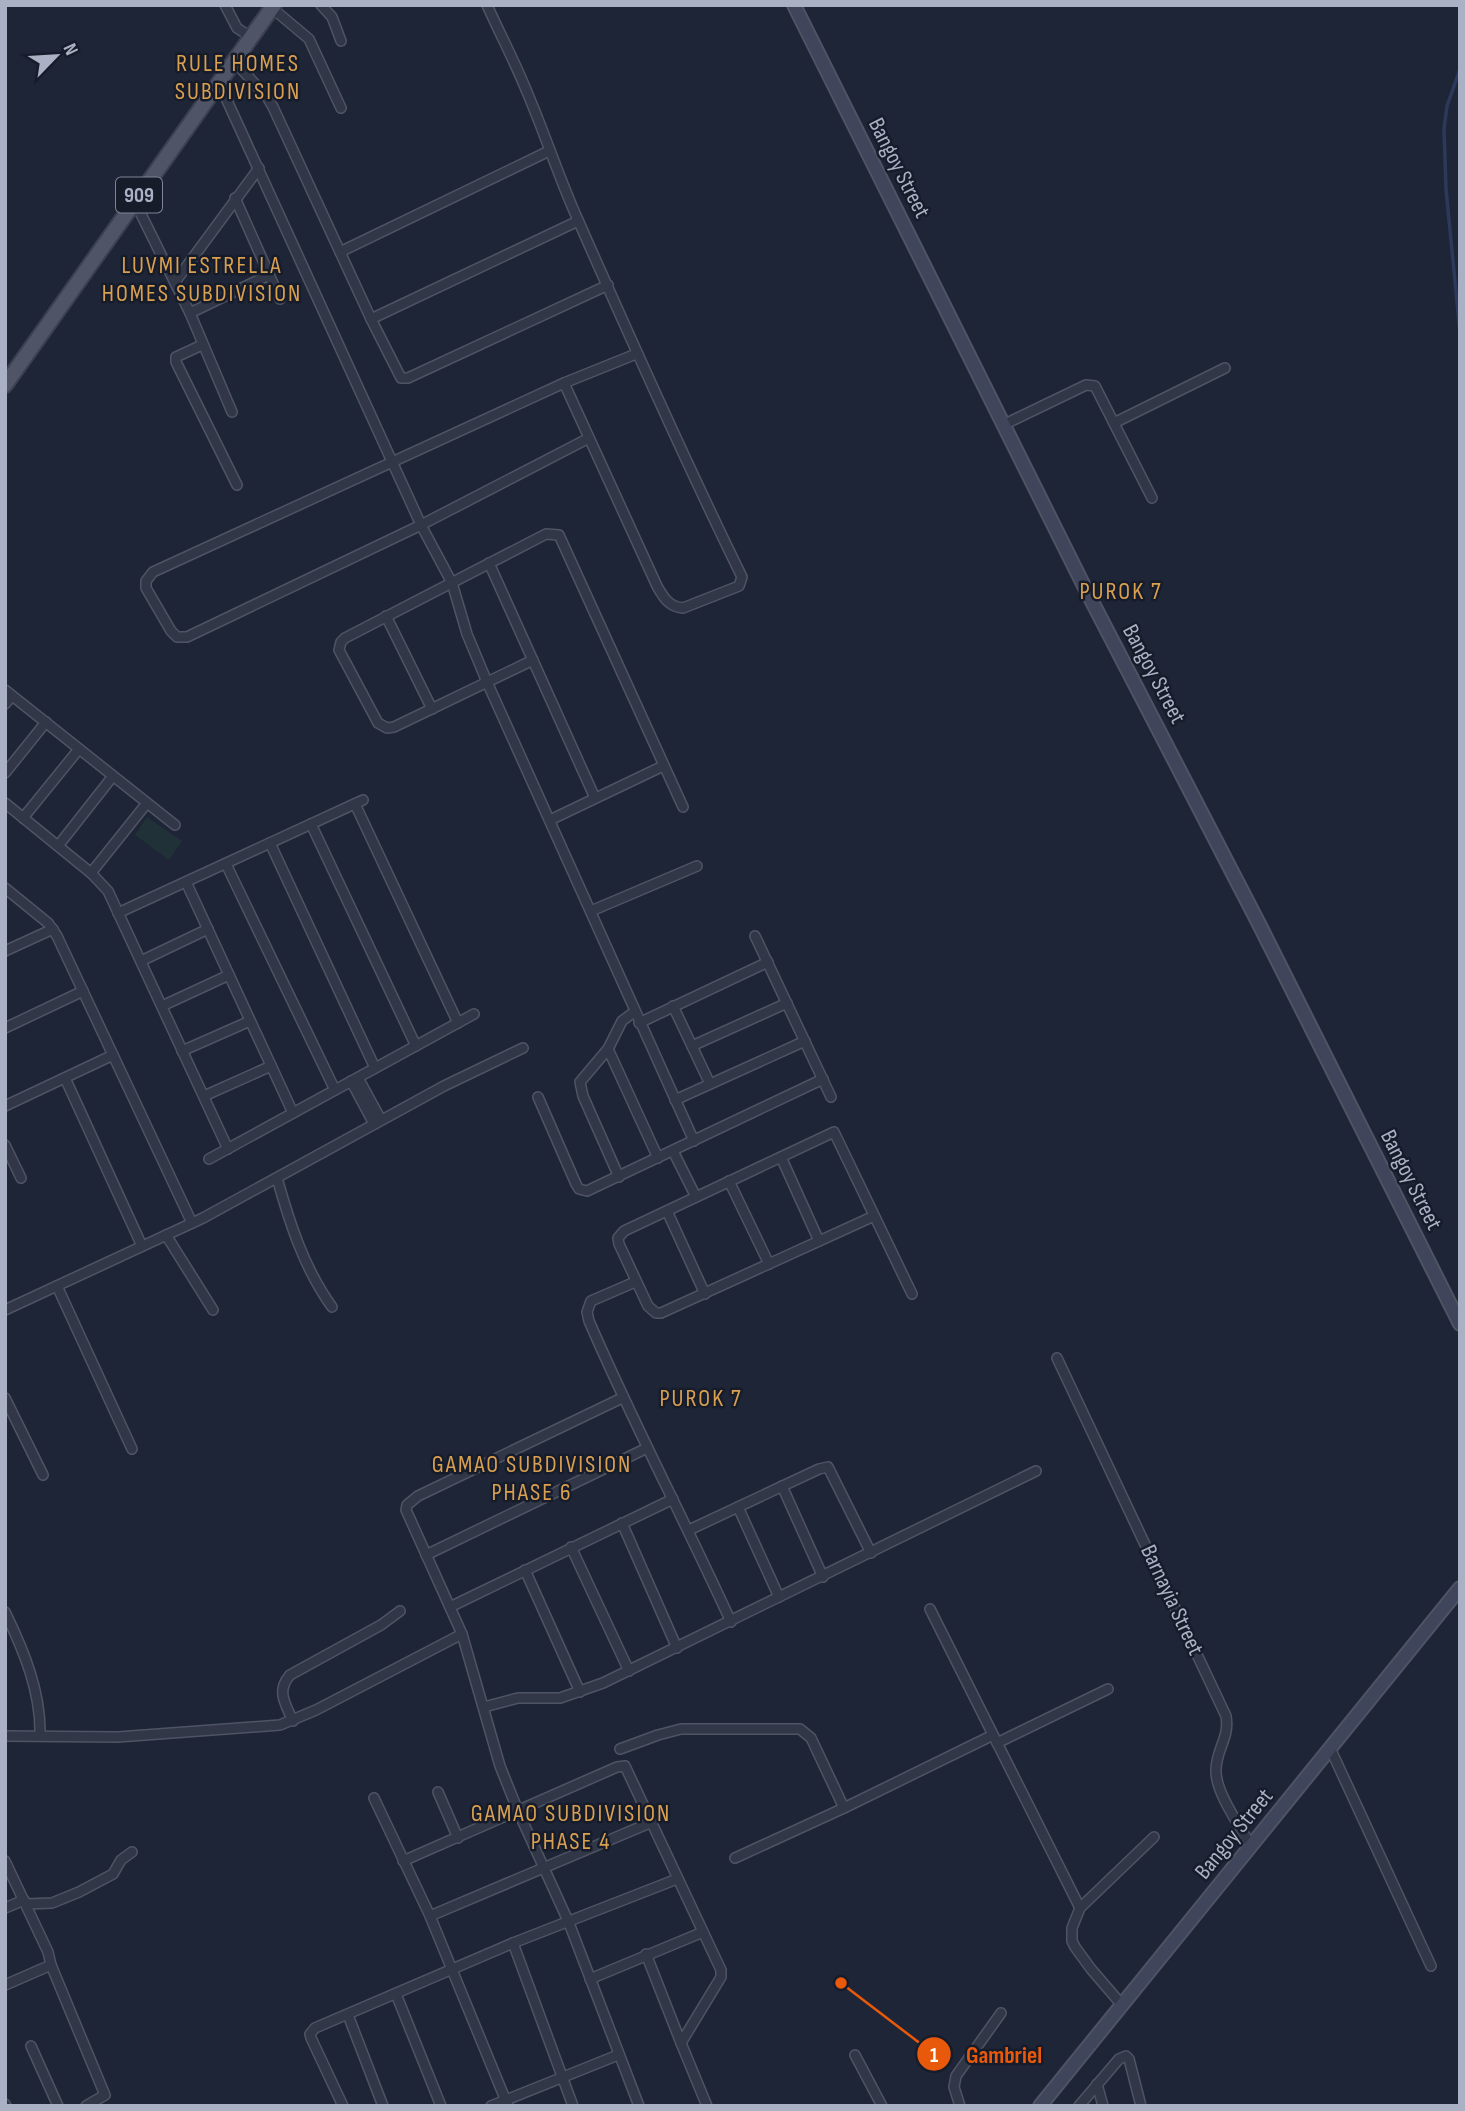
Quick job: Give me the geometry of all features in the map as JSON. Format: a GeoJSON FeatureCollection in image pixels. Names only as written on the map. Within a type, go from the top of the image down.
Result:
{"type":"FeatureCollection","features":[{"type":"Feature","properties":{"kind":"main road","name":"Bangoy Street"},"geometry":{"type":"LineString","coordinates":[[794,5],[1084,586],[1258,922],[1460,1324]]}},
{"type":"Feature","properties":{"kind":"main road","name":"909"},"geometry":{"type":"LineString","coordinates":[[5,385],[273,6]]}},
{"type":"Feature","properties":{"kind":"main road","name":"Bangoy Street"},"geometry":{"type":"LineString","coordinates":[[1040,2106],[1460,1588]]}},
{"type":"Feature","properties":{"kind":"street"},"geometry":{"type":"LineString","coordinates":[[225,5],[237,28],[251,37]]}},
{"type":"Feature","properties":{"kind":"street"},"geometry":{"type":"LineString","coordinates":[[321,5],[332,17],[341,41]]}},
{"type":"Feature","properties":{"kind":"street"},"geometry":{"type":"LineString","coordinates":[[487,5],[526,88],[549,151],[636,354],[742,577],[741,583],[683,608],[667,602],[657,586],[565,383]]}},
{"type":"Feature","properties":{"kind":"street"},"geometry":{"type":"LineString","coordinates":[[273,6],[309,39],[341,108]]}},
{"type":"Feature","properties":{"kind":"street"},"geometry":{"type":"LineString","coordinates":[[234,61],[273,107],[371,319],[398,375],[404,379],[608,285]]}},
{"type":"Feature","properties":{"kind":"street"},"geometry":{"type":"LineString","coordinates":[[219,83],[421,525],[452,583],[467,634],[487,682],[694,1141]]}},
{"type":"Feature","properties":{"kind":"street"},"geometry":{"type":"LineString","coordinates":[[340,252],[549,151]]}},
{"type":"Feature","properties":{"kind":"street"},"geometry":{"type":"LineString","coordinates":[[175,282],[259,167]]}},
{"type":"Feature","properties":{"kind":"street"},"geometry":{"type":"LineString","coordinates":[[236,198],[281,299]]}},
{"type":"Feature","properties":{"kind":"street"},"geometry":{"type":"LineString","coordinates":[[135,202],[190,313],[232,412]]}},
{"type":"Feature","properties":{"kind":"street"},"geometry":{"type":"LineString","coordinates":[[371,319],[578,220]]}},
{"type":"Feature","properties":{"kind":"street"},"geometry":{"type":"LineString","coordinates":[[190,313],[269,275]]}},
{"type":"Feature","properties":{"kind":"street"},"geometry":{"type":"LineString","coordinates":[[202,345],[176,357],[176,362],[237,485]]}},
{"type":"Feature","properties":{"kind":"street"},"geometry":{"type":"LineString","coordinates":[[589,438],[421,525],[187,637],[177,637],[171,631],[146,588],[146,582],[153,572],[565,383],[636,354]]}},
{"type":"Feature","properties":{"kind":"street"},"geometry":{"type":"LineString","coordinates":[[1114,423],[1225,368]]}},
{"type":"Feature","properties":{"kind":"street"},"geometry":{"type":"LineString","coordinates":[[1003,425],[1091,384],[1095,386],[1152,498]]}},
{"type":"Feature","properties":{"kind":"street"},"geometry":{"type":"LineString","coordinates":[[533,660],[394,727],[383,727],[378,723],[339,650],[345,638],[546,534],[554,534],[562,539],[683,807]]}},
{"type":"Feature","properties":{"kind":"street"},"geometry":{"type":"LineString","coordinates":[[489,564],[595,798]]}},
{"type":"Feature","properties":{"kind":"street"},"geometry":{"type":"LineString","coordinates":[[386,616],[432,709]]}},
{"type":"Feature","properties":{"kind":"street"},"geometry":{"type":"LineString","coordinates":[[5,704],[9,693],[175,825]]}},
{"type":"Feature","properties":{"kind":"street"},"geometry":{"type":"LineString","coordinates":[[5,773],[46,723]]}},
{"type":"Feature","properties":{"kind":"street"},"geometry":{"type":"LineString","coordinates":[[23,818],[79,749]]}},
{"type":"Feature","properties":{"kind":"street"},"geometry":{"type":"LineString","coordinates":[[550,820],[663,766]]}},
{"type":"Feature","properties":{"kind":"street"},"geometry":{"type":"LineString","coordinates":[[58,846],[113,776]]}},
{"type":"Feature","properties":{"kind":"street"},"geometry":{"type":"LineString","coordinates":[[118,913],[359,802],[458,1023]]}},
{"type":"Feature","properties":{"kind":"street"},"geometry":{"type":"LineString","coordinates":[[5,803],[103,884],[228,1149]]}},
{"type":"Feature","properties":{"kind":"street"},"geometry":{"type":"LineString","coordinates":[[92,873],[146,803]]}},
{"type":"Feature","properties":{"kind":"street"},"geometry":{"type":"LineString","coordinates":[[311,824],[416,1046]]}},
{"type":"Feature","properties":{"kind":"street"},"geometry":{"type":"LineString","coordinates":[[270,843],[375,1068]]}},
{"type":"Feature","properties":{"kind":"street"},"geometry":{"type":"LineString","coordinates":[[226,863],[335,1090]]}},
{"type":"Feature","properties":{"kind":"street"},"geometry":{"type":"LineString","coordinates":[[591,911],[696,866]]}},
{"type":"Feature","properties":{"kind":"street"},"geometry":{"type":"LineString","coordinates":[[186,882],[293,1113]]}},
{"type":"Feature","properties":{"kind":"street"},"geometry":{"type":"LineString","coordinates":[[5,888],[53,929],[192,1223]]}},
{"type":"Feature","properties":{"kind":"street"},"geometry":{"type":"LineString","coordinates":[[5,951],[53,929]]}},
{"type":"Feature","properties":{"kind":"street"},"geometry":{"type":"LineString","coordinates":[[141,961],[208,929]]}},
{"type":"Feature","properties":{"kind":"street"},"geometry":{"type":"LineString","coordinates":[[755,936],[831,1097]]}},
{"type":"Feature","properties":{"kind":"street"},"geometry":{"type":"LineString","coordinates":[[639,1023],[768,962]]}},
{"type":"Feature","properties":{"kind":"street"},"geometry":{"type":"LineString","coordinates":[[162,1006],[229,975]]}},
{"type":"Feature","properties":{"kind":"street"},"geometry":{"type":"LineString","coordinates":[[5,1028],[83,991]]}},
{"type":"Feature","properties":{"kind":"street"},"geometry":{"type":"LineString","coordinates":[[692,1046],[787,1003]]}},
{"type":"Feature","properties":{"kind":"street"},"geometry":{"type":"LineString","coordinates":[[673,1006],[710,1084]]}},
{"type":"Feature","properties":{"kind":"street"},"geometry":{"type":"LineString","coordinates":[[619,1177],[580,1088],[583,1077],[608,1049],[622,1021],[634,1012]]}},
{"type":"Feature","properties":{"kind":"street"},"geometry":{"type":"LineString","coordinates":[[209,1159],[474,1014]]}},
{"type":"Feature","properties":{"kind":"street"},"geometry":{"type":"LineString","coordinates":[[182,1051],[250,1021]]}},
{"type":"Feature","properties":{"kind":"street"},"geometry":{"type":"LineString","coordinates":[[675,1100],[805,1041]]}},
{"type":"Feature","properties":{"kind":"street"},"geometry":{"type":"LineString","coordinates":[[6,1306],[57,1286],[192,1223],[444,1086],[523,1048]]}},
{"type":"Feature","properties":{"kind":"street"},"geometry":{"type":"LineString","coordinates":[[608,1049],[658,1158]]}},
{"type":"Feature","properties":{"kind":"street"},"geometry":{"type":"LineString","coordinates":[[5,1106],[113,1055]]}},
{"type":"Feature","properties":{"kind":"street"},"geometry":{"type":"LineString","coordinates":[[204,1096],[271,1066]]}},
{"type":"Feature","properties":{"kind":"street"},"geometry":{"type":"LineString","coordinates":[[65,1078],[142,1246]]}},
{"type":"Feature","properties":{"kind":"street"},"geometry":{"type":"LineString","coordinates":[[354,1079],[378,1122]]}},
{"type":"Feature","properties":{"kind":"street"},"geometry":{"type":"LineString","coordinates":[[538,1097],[579,1189],[587,1191],[823,1079]]}},
{"type":"Feature","properties":{"kind":"street"},"geometry":{"type":"LineString","coordinates":[[874,1216],[666,1312],[656,1313],[648,1306],[635,1282],[618,1238],[624,1231],[834,1132],[912,1294]]}},
{"type":"Feature","properties":{"kind":"street"},"geometry":{"type":"LineString","coordinates":[[5,1145],[21,1178]]}},
{"type":"Feature","properties":{"kind":"street"},"geometry":{"type":"LineString","coordinates":[[673,1151],[695,1197]]}},
{"type":"Feature","properties":{"kind":"street"},"geometry":{"type":"LineString","coordinates":[[781,1157],[819,1241]]}},
{"type":"Feature","properties":{"kind":"street"},"geometry":{"type":"LineString","coordinates":[[277,1178],[302,1255],[319,1289],[332,1307]]}},
{"type":"Feature","properties":{"kind":"street"},"geometry":{"type":"LineString","coordinates":[[729,1181],[769,1264]]}},
{"type":"Feature","properties":{"kind":"street"},"geometry":{"type":"LineString","coordinates":[[667,1211],[705,1294]]}},
{"type":"Feature","properties":{"kind":"street"},"geometry":{"type":"LineString","coordinates":[[166,1235],[214,1310]]}},
{"type":"Feature","properties":{"kind":"street"},"geometry":{"type":"LineString","coordinates":[[635,1282],[598,1297],[588,1306],[587,1312],[622,1398],[689,1530],[731,1622]]}},
{"type":"Feature","properties":{"kind":"street"},"geometry":{"type":"LineString","coordinates":[[57,1286],[132,1449]]}},
{"type":"Feature","properties":{"kind":"street","name":"Barnayia Street"},"geometry":{"type":"LineString","coordinates":[[1057,1358],[1226,1716],[1226,1739],[1217,1760],[1216,1772],[1219,1785],[1251,1846]]}},
{"type":"Feature","properties":{"kind":"street"},"geometry":{"type":"LineString","coordinates":[[5,1398],[43,1475]]}},
{"type":"Feature","properties":{"kind":"street"},"geometry":{"type":"LineString","coordinates":[[622,1398],[418,1496],[407,1504],[406,1510],[462,1634],[494,1747],[518,1811],[569,1923],[639,2106]]}},
{"type":"Feature","properties":{"kind":"street"},"geometry":{"type":"LineString","coordinates":[[426,1555],[648,1448]]}},
{"type":"Feature","properties":{"kind":"street"},"geometry":{"type":"LineString","coordinates":[[689,1530],[828,1467],[871,1553]]}},
{"type":"Feature","properties":{"kind":"street"},"geometry":{"type":"LineString","coordinates":[[484,1707],[518,1698],[560,1698],[580,1692],[731,1622],[1036,1471]]}},
{"type":"Feature","properties":{"kind":"street"},"geometry":{"type":"LineString","coordinates":[[782,1486],[823,1577]]}},
{"type":"Feature","properties":{"kind":"street"},"geometry":{"type":"LineString","coordinates":[[450,1607],[673,1499]]}},
{"type":"Feature","properties":{"kind":"street"},"geometry":{"type":"LineString","coordinates":[[738,1507],[779,1597]]}},
{"type":"Feature","properties":{"kind":"street"},"geometry":{"type":"LineString","coordinates":[[622,1523],[677,1648]]}},
{"type":"Feature","properties":{"kind":"street"},"geometry":{"type":"LineString","coordinates":[[571,1547],[629,1671]]}},
{"type":"Feature","properties":{"kind":"street"},"geometry":{"type":"LineString","coordinates":[[525,1570],[580,1692]]}},
{"type":"Feature","properties":{"kind":"street"},"geometry":{"type":"LineString","coordinates":[[930,1609],[1080,1908]]}},
{"type":"Feature","properties":{"kind":"street"},"geometry":{"type":"LineString","coordinates":[[293,1721],[282,1693],[282,1687],[290,1675],[381,1625],[400,1611]]}},
{"type":"Feature","properties":{"kind":"street"},"geometry":{"type":"LineString","coordinates":[[5,1612],[35,1689],[40,1735]]}},
{"type":"Feature","properties":{"kind":"street"},"geometry":{"type":"LineString","coordinates":[[5,1735],[118,1737],[270,1727],[293,1721],[462,1634]]}},
{"type":"Feature","properties":{"kind":"street"},"geometry":{"type":"LineString","coordinates":[[735,1858],[1108,1689]]}},
{"type":"Feature","properties":{"kind":"street"},"geometry":{"type":"LineString","coordinates":[[620,1749],[681,1729],[800,1729],[811,1738],[844,1808]]}},
{"type":"Feature","properties":{"kind":"street"},"geometry":{"type":"LineString","coordinates":[[1330,1748],[1431,1966]]}},
{"type":"Feature","properties":{"kind":"street"},"geometry":{"type":"LineString","coordinates":[[403,1861],[622,1766],[628,1769],[677,1880],[718,1960],[720,1977],[681,2043]]}},
{"type":"Feature","properties":{"kind":"street"},"geometry":{"type":"LineString","coordinates":[[438,1792],[458,1838]]}},
{"type":"Feature","properties":{"kind":"street"},"geometry":{"type":"LineString","coordinates":[[374,1798],[430,1916],[507,2103]]}},
{"type":"Feature","properties":{"kind":"street"},"geometry":{"type":"LineString","coordinates":[[430,1916],[652,1822]]}},
{"type":"Feature","properties":{"kind":"street"},"geometry":{"type":"LineString","coordinates":[[1122,2005],[1091,1969],[1072,1941],[1072,1928],[1080,1908],[1154,1837]]}},
{"type":"Feature","properties":{"kind":"street"},"geometry":{"type":"LineString","coordinates":[[5,1908],[24,1902],[52,1903],[79,1892],[113,1874],[121,1860],[132,1852]]}},
{"type":"Feature","properties":{"kind":"street"},"geometry":{"type":"LineString","coordinates":[[5,1861],[48,1952],[105,2095],[86,2106]]}},
{"type":"Feature","properties":{"kind":"street"},"geometry":{"type":"LineString","coordinates":[[343,2106],[310,2034],[315,2028],[513,1943],[677,1880]]}},
{"type":"Feature","properties":{"kind":"street"},"geometry":{"type":"LineString","coordinates":[[590,1979],[703,1932]]}},
{"type":"Feature","properties":{"kind":"street"},"geometry":{"type":"LineString","coordinates":[[513,1943],[573,2106]]}},
{"type":"Feature","properties":{"kind":"street"},"geometry":{"type":"LineString","coordinates":[[646,1954],[707,2106]]}},
{"type":"Feature","properties":{"kind":"street"},"geometry":{"type":"LineString","coordinates":[[5,1985],[51,1965]]}},
{"type":"Feature","properties":{"kind":"street"},"geometry":{"type":"LineString","coordinates":[[397,1994],[441,2106]]}},
{"type":"Feature","properties":{"kind":"street"},"geometry":{"type":"LineString","coordinates":[[960,2106],[954,2087],[956,2076],[1001,2013]]}},
{"type":"Feature","properties":{"kind":"street"},"geometry":{"type":"LineString","coordinates":[[348,2015],[383,2106]]}},
{"type":"Feature","properties":{"kind":"street"},"geometry":{"type":"LineString","coordinates":[[31,2046],[58,2106]]}},
{"type":"Feature","properties":{"kind":"street"},"geometry":{"type":"LineString","coordinates":[[491,2106],[507,2103],[562,2076],[618,2055]]}},
{"type":"Feature","properties":{"kind":"street"},"geometry":{"type":"LineString","coordinates":[[855,2055],[882,2106]]}},
{"type":"Feature","properties":{"kind":"street"},"geometry":{"type":"LineString","coordinates":[[1079,2106],[1119,2059],[1126,2056],[1141,2106]]}},
{"type":"Feature","properties":{"kind":"street"},"geometry":{"type":"LineString","coordinates":[[1097,2084],[1103,2106]]}},
{"type":"Feature","properties":{"kind":"shaded area"},"geometry":{"type":"Polygon","coordinates":[[[147,817],[182,841],[169,860],[135,835],[147,817]]]}},
{"type":"Feature","properties":{"kind":"waterway"},"geometry":{"type":"LineString","coordinates":[[1460,69],[1447,106],[1444,129],[1446,189],[1460,333]]}},
{"type":"Feature","properties":{"kind":"place","name":"Gambriel"},"geometry":{"type":"Point","coordinates":[841,1983]}},
{"type":"Feature","properties":{"kind":"district","name":"RULE HOMES SUBDIVISION"},"geometry":{"type":"Point","coordinates":[238,77]}},
{"type":"Feature","properties":{"kind":"district","name":"LUVMI ESTRELLA HOMES SUBDIVISION"},"geometry":{"type":"Point","coordinates":[202,279]}},
{"type":"Feature","properties":{"kind":"district","name":"PUROK 7"},"geometry":{"type":"Point","coordinates":[1121,591]}},
{"type":"Feature","properties":{"kind":"district","name":"PUROK 7"},"geometry":{"type":"Point","coordinates":[701,1398]}},
{"type":"Feature","properties":{"kind":"district","name":"GAMAO SUBDIVISION PHASE 6"},"geometry":{"type":"Point","coordinates":[532,1478]}},
{"type":"Feature","properties":{"kind":"district","name":"GAMAO SUBDIVISION PHASE 4"},"geometry":{"type":"Point","coordinates":[571,1827]}}]}
